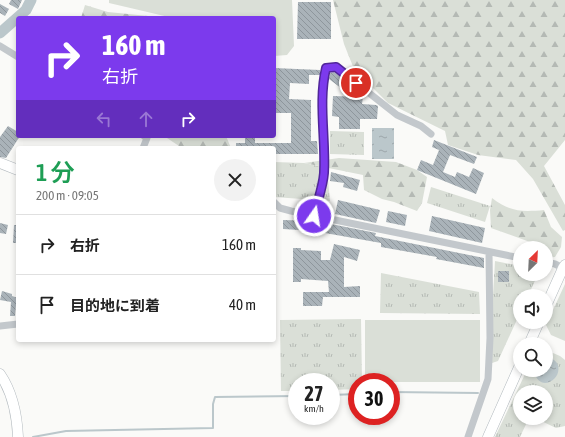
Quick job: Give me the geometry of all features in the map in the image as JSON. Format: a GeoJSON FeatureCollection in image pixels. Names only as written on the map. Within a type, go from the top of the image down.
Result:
{"type":"FeatureCollection","features":[{"type":"Feature","properties":{"kind":"main road"},"geometry":{"type":"LineString","coordinates":[[0,163],[16,169]]}},
{"type":"Feature","properties":{"kind":"main road"},"geometry":{"type":"LineString","coordinates":[[553,291],[564,267]]}},
{"type":"Feature","properties":{"kind":"main road"},"geometry":{"type":"LineString","coordinates":[[0,374],[16,408],[18,437]]}},
{"type":"Feature","properties":{"kind":"main road"},"geometry":{"type":"LineString","coordinates":[[488,437],[515,377]]}},
{"type":"Feature","properties":{"kind":"street"},"geometry":{"type":"LineString","coordinates":[[0,46],[16,56]]}},
{"type":"Feature","properties":{"kind":"street"},"geometry":{"type":"LineString","coordinates":[[314,216],[324,174],[323,98],[326,68],[336,67],[397,116],[421,126],[431,134]]}},
{"type":"Feature","properties":{"kind":"street"},"geometry":{"type":"LineString","coordinates":[[276,204],[280,208],[314,216],[513,257]]}},
{"type":"Feature","properties":{"kind":"street"},"geometry":{"type":"LineString","coordinates":[[468,437],[488,379],[490,338],[489,252]]}},
{"type":"Feature","properties":{"kind":"street"},"geometry":{"type":"LineString","coordinates":[[553,264],[564,267]]}},
{"type":"Feature","properties":{"kind":"street"},"geometry":{"type":"LineString","coordinates":[[0,326],[16,324]]}},
{"type":"Feature","properties":{"kind":"green space"},"geometry":{"type":"Polygon","coordinates":[[[109,0],[292,0],[294,46],[287,55],[276,56],[276,16],[164,16],[109,3],[109,0]]]}},
{"type":"Feature","properties":{"kind":"green space"},"geometry":{"type":"Polygon","coordinates":[[[333,0],[565,0],[565,140],[544,166],[565,205],[565,230],[563,231],[533,179],[516,160],[478,155],[448,145],[445,131],[388,103],[354,69],[344,44],[333,0]]]}},
{"type":"Feature","properties":{"kind":"green space"},"geometry":{"type":"Polygon","coordinates":[[[85,5],[108,12],[148,16],[82,16],[85,5]]]}},
{"type":"Feature","properties":{"kind":"green space"},"geometry":{"type":"Polygon","coordinates":[[[330,131],[364,132],[364,155],[330,154],[330,131]]]}},
{"type":"Feature","properties":{"kind":"green space"},"geometry":{"type":"Polygon","coordinates":[[[167,138],[227,138],[230,146],[179,146],[167,138]]]}},
{"type":"Feature","properties":{"kind":"green space"},"geometry":{"type":"Polygon","coordinates":[[[339,158],[396,162],[417,170],[427,177],[422,203],[417,211],[382,199],[364,190],[363,175],[304,163],[339,158]]]}},
{"type":"Feature","properties":{"kind":"green space"},"geometry":{"type":"Polygon","coordinates":[[[276,162],[304,163],[327,168],[330,201],[276,197],[276,162]]]}},
{"type":"Feature","properties":{"kind":"green space"},"geometry":{"type":"Polygon","coordinates":[[[431,187],[490,206],[485,222],[427,203],[431,187]]]}},
{"type":"Feature","properties":{"kind":"green space"},"geometry":{"type":"Polygon","coordinates":[[[492,198],[498,203],[516,210],[544,210],[551,227],[562,237],[561,247],[555,257],[553,257],[553,241],[527,241],[491,228],[490,210],[492,198]]]}},
{"type":"Feature","properties":{"kind":"green space"},"geometry":{"type":"Polygon","coordinates":[[[495,261],[513,265],[513,281],[535,281],[531,289],[513,289],[513,328],[498,361],[489,364],[495,261]]]}},
{"type":"Feature","properties":{"kind":"green space"},"geometry":{"type":"Polygon","coordinates":[[[381,273],[479,292],[480,314],[380,313],[381,273]]]}},
{"type":"Feature","properties":{"kind":"green space"},"geometry":{"type":"Polygon","coordinates":[[[565,284],[565,341],[551,335],[548,329],[553,329],[553,310],[565,284]]]}},
{"type":"Feature","properties":{"kind":"green space"},"geometry":{"type":"Polygon","coordinates":[[[361,319],[362,373],[348,373],[348,389],[340,390],[340,373],[288,373],[288,391],[281,391],[280,320],[361,319]]]}},
{"type":"Feature","properties":{"kind":"green space"},"geometry":{"type":"Polygon","coordinates":[[[365,320],[480,320],[480,382],[400,382],[400,373],[365,373],[365,320]]]}},
{"type":"Feature","properties":{"kind":"green space"},"geometry":{"type":"Polygon","coordinates":[[[553,353],[565,360],[565,426],[556,428],[550,425],[553,425],[553,385],[520,385],[524,377],[553,377],[553,353]]]}},
{"type":"Feature","properties":{"kind":"green space"},"geometry":{"type":"Polygon","coordinates":[[[513,399],[513,425],[526,425],[520,437],[495,437],[513,399]]]}},
{"type":"Feature","properties":{"kind":"water"},"geometry":{"type":"Polygon","coordinates":[[[372,128],[394,128],[394,159],[372,159],[372,128]]]}},
{"type":"Feature","properties":{"kind":"water"},"geometry":{"type":"Polygon","coordinates":[[[553,360],[557,363],[557,374],[550,382],[540,382],[536,378],[553,377],[553,360]]]}},
{"type":"Feature","properties":{"kind":"building"},"geometry":{"type":"Polygon","coordinates":[[[11,0],[22,0],[18,9],[9,4],[11,0]]]}},
{"type":"Feature","properties":{"kind":"building"},"geometry":{"type":"Polygon","coordinates":[[[298,2],[331,2],[331,39],[297,39],[298,2]]]}},
{"type":"Feature","properties":{"kind":"building"},"geometry":{"type":"Polygon","coordinates":[[[0,4],[9,9],[5,16],[0,13],[0,4]]]}},
{"type":"Feature","properties":{"kind":"building"},"geometry":{"type":"Polygon","coordinates":[[[276,68],[320,70],[320,75],[309,75],[309,84],[290,83],[289,99],[311,100],[311,141],[317,141],[318,154],[276,154],[276,146],[236,146],[236,143],[245,143],[245,138],[255,138],[255,143],[291,143],[291,113],[276,113],[276,68]]]}},
{"type":"Feature","properties":{"kind":"building"},"geometry":{"type":"Polygon","coordinates":[[[334,72],[350,84],[345,91],[329,79],[330,73],[334,72]]]}},
{"type":"Feature","properties":{"kind":"building"},"geometry":{"type":"Polygon","coordinates":[[[333,96],[363,97],[362,104],[378,106],[377,119],[360,119],[360,129],[339,129],[339,117],[332,116],[333,96]]]}},
{"type":"Feature","properties":{"kind":"building"},"geometry":{"type":"Polygon","coordinates":[[[8,126],[16,131],[16,138],[19,138],[6,158],[0,157],[0,137],[8,126]]]}},
{"type":"Feature","properties":{"kind":"building"},"geometry":{"type":"Polygon","coordinates":[[[434,140],[477,157],[474,164],[450,155],[443,172],[455,177],[457,172],[469,177],[473,168],[484,173],[476,194],[417,170],[421,160],[433,165],[439,150],[432,147],[434,140]]]}},
{"type":"Feature","properties":{"kind":"building"},"geometry":{"type":"Polygon","coordinates":[[[331,172],[360,180],[357,191],[343,187],[344,183],[330,181],[331,172]]]}},
{"type":"Feature","properties":{"kind":"building"},"geometry":{"type":"Polygon","coordinates":[[[338,200],[380,210],[376,223],[335,214],[338,200]]]}},
{"type":"Feature","properties":{"kind":"building"},"geometry":{"type":"Polygon","coordinates":[[[388,211],[407,215],[405,226],[386,222],[388,211]]]}},
{"type":"Feature","properties":{"kind":"building"},"geometry":{"type":"Polygon","coordinates":[[[432,216],[485,228],[482,243],[429,231],[432,216]]]}},
{"type":"Feature","properties":{"kind":"building"},"geometry":{"type":"Polygon","coordinates":[[[283,220],[314,221],[314,231],[300,228],[299,230],[283,229],[283,220]]]}},
{"type":"Feature","properties":{"kind":"building"},"geometry":{"type":"Polygon","coordinates":[[[0,223],[8,225],[6,234],[0,233],[0,223]]]}},
{"type":"Feature","properties":{"kind":"building"},"geometry":{"type":"Polygon","coordinates":[[[326,223],[376,233],[375,236],[484,258],[484,268],[436,259],[437,257],[381,247],[381,243],[325,233],[326,223]]]}},
{"type":"Feature","properties":{"kind":"building"},"geometry":{"type":"Polygon","coordinates":[[[14,225],[16,225],[16,243],[13,243],[14,225]]]}},
{"type":"Feature","properties":{"kind":"building"},"geometry":{"type":"Polygon","coordinates":[[[334,244],[360,250],[357,261],[344,257],[344,287],[360,286],[360,297],[323,297],[322,306],[303,306],[303,292],[329,292],[328,281],[301,279],[301,282],[293,282],[293,248],[321,251],[321,260],[330,260],[334,244]]]}},
{"type":"Feature","properties":{"kind":"building"},"geometry":{"type":"Polygon","coordinates":[[[498,271],[509,271],[509,282],[498,282],[498,271]]]}},
{"type":"Feature","properties":{"kind":"building"},"geometry":{"type":"Polygon","coordinates":[[[2,291],[12,294],[12,296],[16,297],[15,316],[10,316],[11,302],[0,300],[2,291]]]}},
{"type":"Feature","properties":{"kind":"waterway"},"geometry":{"type":"LineString","coordinates":[[19,16],[26,10],[31,0]]}},
{"type":"Feature","properties":{"kind":"waterway"},"geometry":{"type":"LineString","coordinates":[[0,33],[16,19]]}},
{"type":"Feature","properties":{"kind":"waterway"},"geometry":{"type":"LineString","coordinates":[[400,392],[478,393]]}},
{"type":"Feature","properties":{"kind":"waterway"},"geometry":{"type":"LineString","coordinates":[[340,395],[348,394]]}},
{"type":"Feature","properties":{"kind":"waterway"},"geometry":{"type":"LineString","coordinates":[[33,437],[66,431],[213,428],[213,404],[215,397],[288,396]]}},
{"type":"Feature","properties":{"kind":"route"},"geometry":{"type":"LineString","coordinates":[[314,216],[324,174],[323,98],[326,68],[336,67],[356,83]]}}]}
